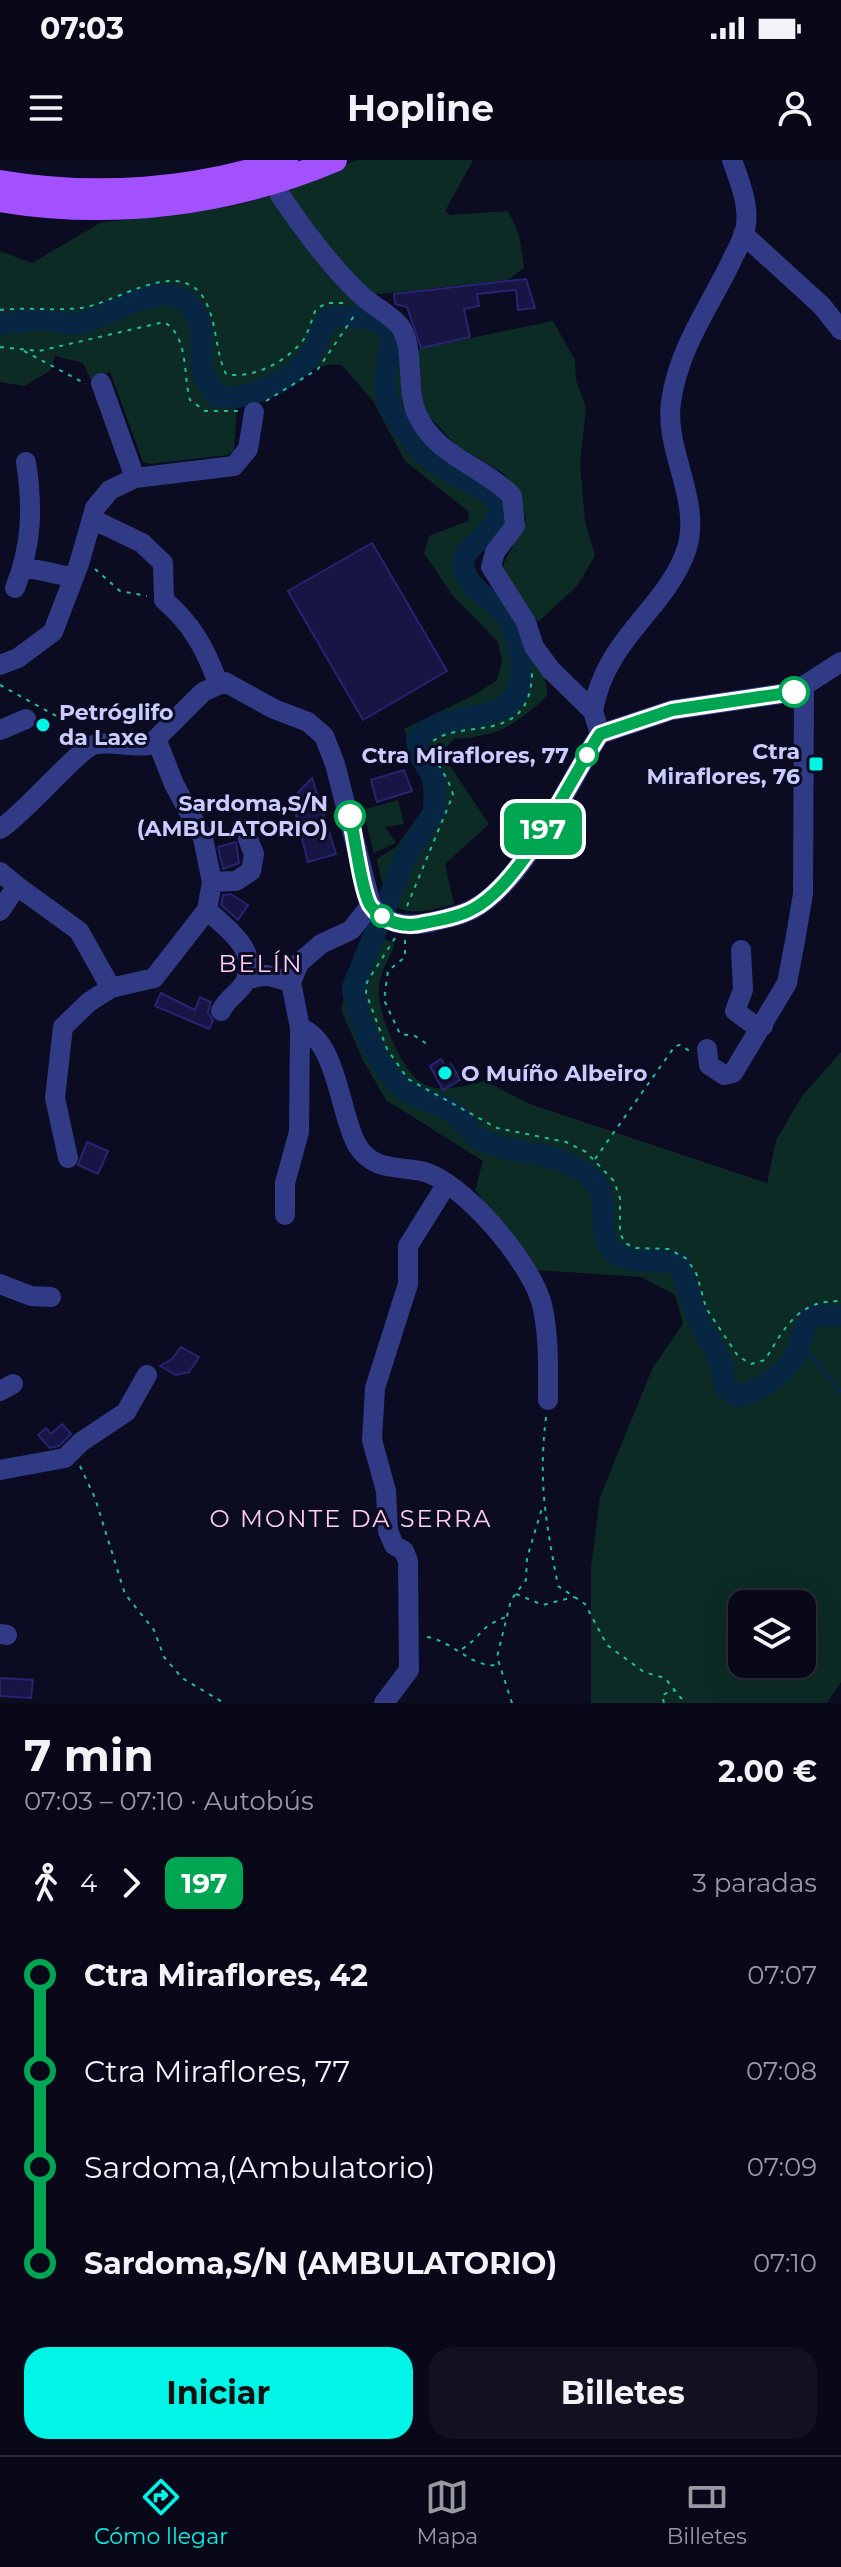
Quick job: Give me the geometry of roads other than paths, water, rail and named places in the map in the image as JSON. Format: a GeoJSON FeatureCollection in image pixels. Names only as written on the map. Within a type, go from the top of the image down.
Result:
{"type":"FeatureCollection","features":[{"type":"Feature","properties":{"kind":"main road"},"geometry":{"type":"LineString","coordinates":[[0,182],[68,189],[159,187],[219,178],[286,160]]}},
{"type":"Feature","properties":{"kind":"main road"},"geometry":{"type":"LineString","coordinates":[[0,200],[65,207],[160,205],[256,187],[335,160]]}},
{"type":"Feature","properties":{"kind":"street"},"geometry":{"type":"LineString","coordinates":[[600,734],[593,711],[597,690],[608,666],[633,626],[678,569],[687,548],[686,495],[670,434],[670,404],[677,374],[694,329],[709,309],[743,234],[745,202],[732,160]]}},
{"type":"Feature","properties":{"kind":"street"},"geometry":{"type":"LineString","coordinates":[[280,195],[363,308],[401,327],[410,364],[410,398],[431,436],[445,451],[499,482],[512,496],[515,526],[495,552],[491,567],[526,622],[534,647],[551,670],[593,711]]}},
{"type":"Feature","properties":{"kind":"street"},"geometry":{"type":"LineString","coordinates":[[743,234],[822,306],[841,330]]}},
{"type":"Feature","properties":{"kind":"street"},"geometry":{"type":"LineString","coordinates":[[101,383],[135,478]]}},
{"type":"Feature","properties":{"kind":"street"},"geometry":{"type":"LineString","coordinates":[[0,665],[18,658],[53,632],[100,499],[135,478],[234,466],[248,449],[254,412]]}},
{"type":"Feature","properties":{"kind":"street"},"geometry":{"type":"LineString","coordinates":[[15,588],[24,567],[31,522],[26,462]]}},
{"type":"Feature","properties":{"kind":"street"},"geometry":{"type":"LineString","coordinates":[[92,519],[142,543],[163,563],[164,600],[183,616],[201,640],[218,683]]}},
{"type":"Feature","properties":{"kind":"street"},"geometry":{"type":"LineString","coordinates":[[24,567],[75,570]]}},
{"type":"Feature","properties":{"kind":"street"},"geometry":{"type":"LineString","coordinates":[[0,829],[37,800],[86,749],[99,744],[140,747],[157,741],[203,692],[218,683],[232,684],[274,709],[308,722],[324,736],[339,776],[373,908],[401,925],[471,910],[495,890],[556,811],[600,734],[672,710],[804,688],[841,662]]}},
{"type":"Feature","properties":{"kind":"street"},"geometry":{"type":"LineString","coordinates":[[708,1057],[724,1075],[733,1073],[787,983],[803,894],[804,688]]}},
{"type":"Feature","properties":{"kind":"street"},"geometry":{"type":"LineString","coordinates":[[0,730],[26,719]]}},
{"type":"Feature","properties":{"kind":"street"},"geometry":{"type":"LineString","coordinates":[[68,1158],[56,1115],[60,1037],[69,1020],[111,988],[154,978],[207,910],[212,882],[197,821],[174,784],[157,741]]}},
{"type":"Feature","properties":{"kind":"street"},"geometry":{"type":"LineString","coordinates":[[212,882],[236,881],[251,871],[254,854],[248,839]]}},
{"type":"Feature","properties":{"kind":"street"},"geometry":{"type":"LineString","coordinates":[[0,872],[79,931],[111,988]]}},
{"type":"Feature","properties":{"kind":"street"},"geometry":{"type":"LineString","coordinates":[[0,911],[17,886]]}},
{"type":"Feature","properties":{"kind":"street"},"geometry":{"type":"LineString","coordinates":[[285,1215],[285,1183],[299,1132],[300,1028],[291,982],[307,953],[351,930],[373,908]]}},
{"type":"Feature","properties":{"kind":"street"},"geometry":{"type":"LineString","coordinates":[[207,910],[246,948],[249,958],[246,980]]}},
{"type":"Feature","properties":{"kind":"street"},"geometry":{"type":"LineString","coordinates":[[741,950],[743,990],[735,1011],[754,1025],[763,1026]]}},
{"type":"Feature","properties":{"kind":"street"},"geometry":{"type":"LineString","coordinates":[[221,1011],[226,999],[246,980],[266,975],[291,982]]}},
{"type":"Feature","properties":{"kind":"street"},"geometry":{"type":"LineString","coordinates":[[300,1028],[307,1031],[328,1059],[356,1144],[368,1158],[401,1171],[421,1171],[469,1200],[527,1270],[543,1306],[548,1400]]}},
{"type":"Feature","properties":{"kind":"street"},"geometry":{"type":"LineString","coordinates":[[384,1703],[409,1670],[408,1561],[404,1551],[394,1545],[388,1531],[386,1491],[372,1440],[375,1388],[408,1284],[408,1246],[446,1185]]}},
{"type":"Feature","properties":{"kind":"street"},"geometry":{"type":"LineString","coordinates":[[0,1284],[31,1296],[51,1297]]}},
{"type":"Feature","properties":{"kind":"street"},"geometry":{"type":"LineString","coordinates":[[0,1470],[65,1458],[81,1442],[126,1412],[147,1375]]}},
{"type":"Feature","properties":{"kind":"waterway"},"geometry":{"type":"LineString","coordinates":[[0,324],[38,320],[79,323],[141,300],[172,296],[185,302],[196,315],[201,330],[205,378],[216,396],[228,397],[263,390],[295,371],[308,358],[329,318],[362,318],[378,322],[391,330],[385,391],[397,419],[428,457],[481,488],[499,503],[495,524],[467,552],[464,569],[474,587],[501,610],[509,622],[518,644],[521,667],[518,688],[510,702],[482,715],[431,728],[417,739],[419,754],[435,780],[434,812],[407,854],[353,987],[371,1042],[395,1081],[415,1096],[453,1112],[479,1138],[498,1146],[564,1162],[592,1179],[601,1195],[605,1236],[614,1252],[628,1259],[679,1265],[699,1321],[723,1366],[724,1385],[737,1396],[759,1388],[787,1367],[814,1315],[841,1316]]}},
{"type":"Feature","properties":{"kind":"waterway"},"geometry":{"type":"LineString","coordinates":[[799,1342],[841,1392]]}},
{"type":"Feature","properties":{"kind":"place","name":"Petróglifo da Laxe"},"geometry":{"type":"Point","coordinates":[43,725]}},
{"type":"Feature","properties":{"kind":"place","name":"Ctra Miraflores, 77"},"geometry":{"type":"Point","coordinates":[587,755]}},
{"type":"Feature","properties":{"kind":"place","name":"Ctra Miraflores, 76"},"geometry":{"type":"Point","coordinates":[816,764]}},
{"type":"Feature","properties":{"kind":"place","name":"Sardoma,S/N (AMBULATORIO)"},"geometry":{"type":"Point","coordinates":[350,816]}},
{"type":"Feature","properties":{"kind":"place","name":"O Muíño Albeiro"},"geometry":{"type":"Point","coordinates":[445,1073]}},
{"type":"Feature","properties":{"kind":"district","name":"BELÍN"},"geometry":{"type":"Point","coordinates":[261,963]}},
{"type":"Feature","properties":{"kind":"district","name":"O MONTE DA SERRA"},"geometry":{"type":"Point","coordinates":[351,1518]}}]}
